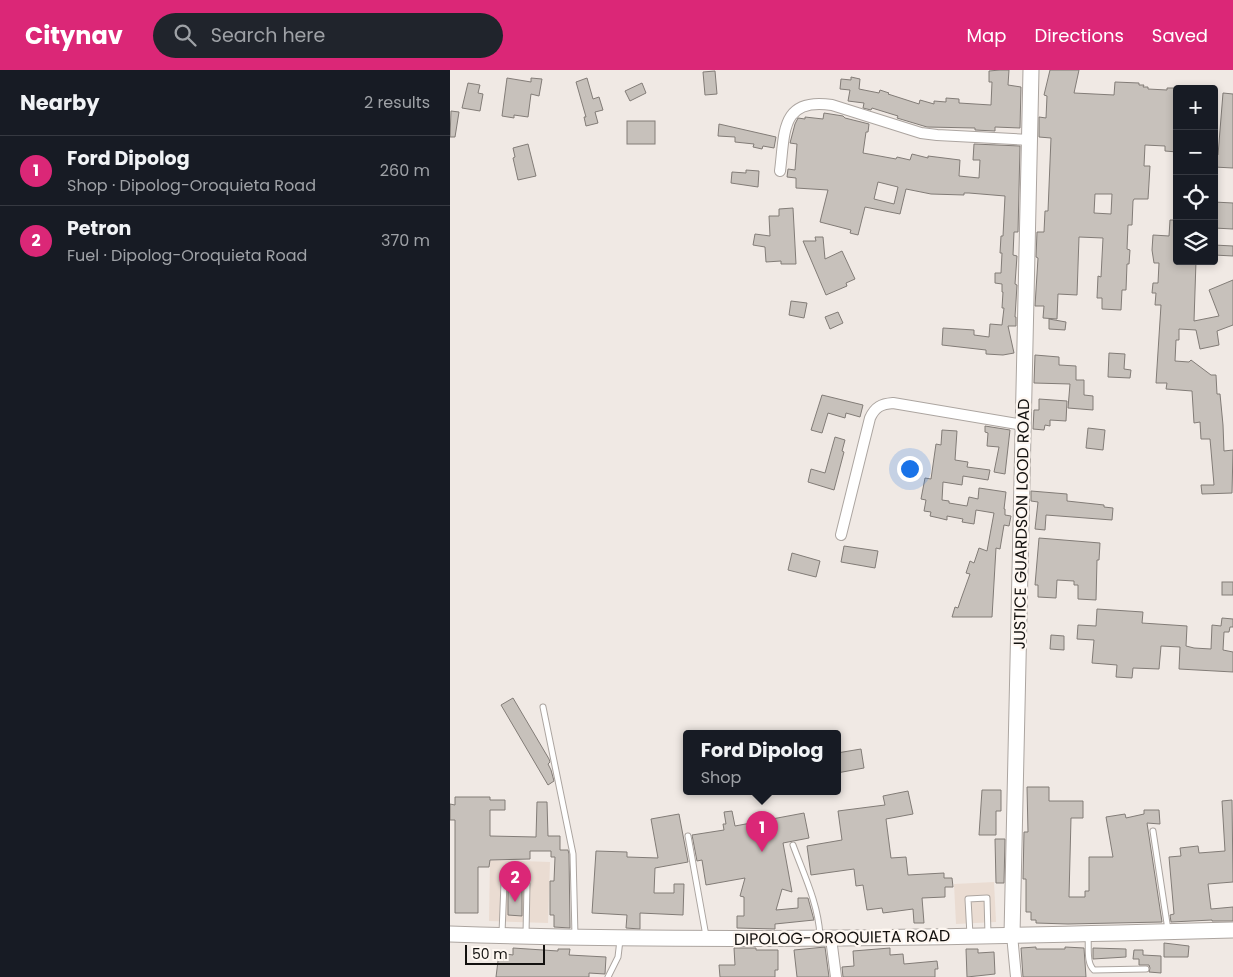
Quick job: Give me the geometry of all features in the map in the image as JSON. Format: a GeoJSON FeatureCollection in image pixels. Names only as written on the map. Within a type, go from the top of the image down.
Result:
{"type":"FeatureCollection","features":[{"type":"Feature","properties":{"kind":"main road","name":"JUSTICE GUARDSON LOOD ROAD"},"geometry":{"type":"LineString","coordinates":[[1012,935],[1031,70]]}},
{"type":"Feature","properties":{"kind":"main road","name":"DIPOLOG-OROQUIETA ROAD"},"geometry":{"type":"LineString","coordinates":[[450,934],[620,939],[826,938],[1233,930]]}},
{"type":"Feature","properties":{"kind":"street"},"geometry":{"type":"LineString","coordinates":[[780,171],[789,118],[794,111],[808,104],[832,105],[921,133],[1030,140]]}},
{"type":"Feature","properties":{"kind":"street"},"geometry":{"type":"LineString","coordinates":[[841,535],[870,418],[877,407],[882,404],[892,403],[1023,425]]}},
{"type":"Feature","properties":{"kind":"street","name":"JUSTICE GUARDSON LOOD ROAD"},"geometry":{"type":"LineString","coordinates":[[1012,935],[1016,977]]}},
{"type":"Feature","properties":{"kind":"street"},"geometry":{"type":"LineString","coordinates":[[826,938],[836,977]]}},
{"type":"Feature","properties":{"kind":"lane"},"geometry":{"type":"LineString","coordinates":[[543,707],[573,854],[575,938]]}},
{"type":"Feature","properties":{"kind":"lane"},"geometry":{"type":"LineString","coordinates":[[1153,831],[1168,932]]}},
{"type":"Feature","properties":{"kind":"lane"},"geometry":{"type":"LineString","coordinates":[[688,836],[706,938]]}},
{"type":"Feature","properties":{"kind":"lane"},"geometry":{"type":"LineString","coordinates":[[793,846],[818,911],[826,938]]}},
{"type":"Feature","properties":{"kind":"lane"},"geometry":{"type":"LineString","coordinates":[[502,936],[504,883],[527,884],[526,937]]}},
{"type":"Feature","properties":{"kind":"lane"},"geometry":{"type":"LineString","coordinates":[[970,936],[968,899],[987,898],[988,936]]}},
{"type":"Feature","properties":{"kind":"lane"},"geometry":{"type":"LineString","coordinates":[[1088,933],[1089,962],[1094,970],[1146,969]]}},
{"type":"Feature","properties":{"kind":"lane"},"geometry":{"type":"LineString","coordinates":[[608,977],[616,965],[620,939]]}},
{"type":"Feature","properties":{"kind":"shaded area"},"geometry":{"type":"Polygon","coordinates":[[[490,860],[550,862],[548,923],[489,921],[490,860]]]}},
{"type":"Feature","properties":{"kind":"shaded area"},"geometry":{"type":"Polygon","coordinates":[[[994,882],[996,922],[956,924],[954,884],[994,882]]]}},
{"type":"Feature","properties":{"kind":"building"},"geometry":{"type":"Polygon","coordinates":[[[1009,70],[1008,85],[1021,87],[1020,128],[995,127],[995,131],[975,130],[975,128],[927,127],[872,108],[871,110],[863,108],[864,103],[848,101],[850,90],[840,89],[841,79],[851,80],[851,77],[860,79],[859,89],[879,93],[880,90],[919,104],[920,100],[934,104],[934,101],[946,102],[946,98],[959,99],[959,103],[991,105],[992,82],[989,82],[989,71],[1009,70]]]}},
{"type":"Feature","properties":{"kind":"building"},"geometry":{"type":"Polygon","coordinates":[[[1050,70],[1079,70],[1074,93],[1114,95],[1115,82],[1139,83],[1139,85],[1144,85],[1143,87],[1148,87],[1148,89],[1167,90],[1167,88],[1173,88],[1173,152],[1165,151],[1165,146],[1145,145],[1144,166],[1150,166],[1148,199],[1134,199],[1133,201],[1132,225],[1128,225],[1127,249],[1130,250],[1129,264],[1127,264],[1126,290],[1122,290],[1121,310],[1102,309],[1102,298],[1097,298],[1098,276],[1101,277],[1103,238],[1079,237],[1077,295],[1058,294],[1057,319],[1043,318],[1044,306],[1035,306],[1038,258],[1036,257],[1037,232],[1044,232],[1045,211],[1048,211],[1051,138],[1039,137],[1039,117],[1046,118],[1047,96],[1044,95],[1050,70]],[[1095,194],[1094,213],[1111,214],[1112,194],[1095,194]]]}},
{"type":"Feature","properties":{"kind":"building"},"geometry":{"type":"Polygon","coordinates":[[[715,71],[717,94],[705,95],[703,72],[715,71]]]}},
{"type":"Feature","properties":{"kind":"building"},"geometry":{"type":"Polygon","coordinates":[[[507,78],[531,82],[531,78],[542,79],[539,96],[531,94],[528,117],[514,115],[514,118],[502,116],[507,78]]]}},
{"type":"Feature","properties":{"kind":"building"},"geometry":{"type":"Polygon","coordinates":[[[587,78],[593,99],[599,97],[603,110],[595,112],[598,123],[586,126],[584,117],[586,117],[576,82],[587,78]]]}},
{"type":"Feature","properties":{"kind":"building"},"geometry":{"type":"Polygon","coordinates":[[[468,83],[480,85],[478,93],[483,94],[480,111],[462,108],[468,83]]]}},
{"type":"Feature","properties":{"kind":"building"},"geometry":{"type":"Polygon","coordinates":[[[642,83],[646,93],[630,101],[625,91],[642,83]]]}},
{"type":"Feature","properties":{"kind":"building"},"geometry":{"type":"Polygon","coordinates":[[[1223,93],[1233,94],[1233,168],[1218,167],[1223,93]]]}},
{"type":"Feature","properties":{"kind":"building"},"geometry":{"type":"Polygon","coordinates":[[[451,111],[459,112],[455,137],[450,137],[451,111]]]}},
{"type":"Feature","properties":{"kind":"building"},"geometry":{"type":"Polygon","coordinates":[[[824,113],[843,116],[869,124],[863,153],[896,159],[897,157],[910,160],[912,154],[928,158],[928,156],[960,160],[959,176],[979,178],[980,160],[973,160],[974,144],[1020,146],[1018,232],[1014,232],[1013,255],[1017,256],[1015,284],[1017,285],[1016,326],[1008,326],[1014,353],[1003,355],[986,354],[986,350],[942,345],[943,328],[974,330],[974,335],[989,337],[990,324],[1002,325],[1004,308],[1002,308],[1002,284],[995,283],[995,273],[1001,273],[1002,253],[1000,253],[1001,236],[1003,236],[1005,196],[969,193],[964,193],[964,195],[931,194],[906,189],[900,214],[865,207],[858,235],[850,233],[851,230],[820,222],[828,190],[796,188],[796,178],[787,177],[788,169],[795,170],[797,144],[790,143],[798,118],[823,119],[824,113]],[[878,182],[874,199],[894,204],[898,187],[878,182]]]}},
{"type":"Feature","properties":{"kind":"building"},"geometry":{"type":"Polygon","coordinates":[[[627,121],[655,121],[655,144],[627,144],[627,121]]]}},
{"type":"Feature","properties":{"kind":"building"},"geometry":{"type":"Polygon","coordinates":[[[719,124],[776,137],[774,148],[763,146],[762,149],[753,147],[754,144],[735,142],[735,137],[718,136],[719,124]]]}},
{"type":"Feature","properties":{"kind":"building"},"geometry":{"type":"Polygon","coordinates":[[[528,144],[536,176],[518,180],[513,158],[515,157],[513,148],[528,144]]]}},
{"type":"Feature","properties":{"kind":"building"},"geometry":{"type":"Polygon","coordinates":[[[746,170],[759,171],[758,187],[731,183],[732,172],[746,173],[746,170]]]}},
{"type":"Feature","properties":{"kind":"building"},"geometry":{"type":"Polygon","coordinates":[[[1218,202],[1233,203],[1233,229],[1218,228],[1218,202]]]}},
{"type":"Feature","properties":{"kind":"building"},"geometry":{"type":"Polygon","coordinates":[[[793,208],[796,264],[781,264],[781,261],[766,262],[765,247],[753,245],[755,234],[770,236],[769,216],[779,216],[779,209],[793,208]]]}},
{"type":"Feature","properties":{"kind":"building"},"geometry":{"type":"Polygon","coordinates":[[[1170,220],[1173,220],[1173,265],[1196,265],[1194,321],[1219,316],[1209,290],[1233,280],[1233,325],[1217,331],[1219,345],[1200,349],[1196,330],[1179,329],[1179,340],[1176,340],[1175,361],[1189,362],[1191,360],[1211,375],[1216,375],[1217,394],[1220,394],[1224,451],[1233,450],[1232,493],[1202,494],[1201,485],[1214,485],[1210,439],[1201,439],[1200,422],[1194,423],[1192,391],[1166,389],[1167,383],[1156,383],[1161,305],[1155,305],[1156,293],[1152,293],[1153,283],[1158,283],[1159,263],[1154,263],[1152,250],[1153,235],[1169,236],[1170,220]]]}},
{"type":"Feature","properties":{"kind":"building"},"geometry":{"type":"Polygon","coordinates":[[[815,237],[823,237],[825,259],[842,251],[855,279],[846,283],[847,286],[826,295],[803,241],[816,241],[815,237]]]}},
{"type":"Feature","properties":{"kind":"building"},"geometry":{"type":"Polygon","coordinates":[[[1218,245],[1233,246],[1233,256],[1218,255],[1218,245]]]}},
{"type":"Feature","properties":{"kind":"building"},"geometry":{"type":"Polygon","coordinates":[[[791,301],[807,303],[804,318],[789,315],[791,301]]]}},
{"type":"Feature","properties":{"kind":"building"},"geometry":{"type":"Polygon","coordinates":[[[838,312],[843,323],[830,329],[825,317],[838,312]]]}},
{"type":"Feature","properties":{"kind":"building"},"geometry":{"type":"Polygon","coordinates":[[[1049,319],[1066,322],[1065,330],[1049,329],[1049,319]]]}},
{"type":"Feature","properties":{"kind":"building"},"geometry":{"type":"Polygon","coordinates":[[[1109,353],[1125,354],[1124,369],[1131,370],[1130,378],[1108,377],[1109,353]]]}},
{"type":"Feature","properties":{"kind":"building"},"geometry":{"type":"Polygon","coordinates":[[[1035,355],[1059,357],[1059,365],[1076,366],[1076,380],[1084,380],[1084,395],[1093,396],[1093,410],[1068,408],[1070,384],[1034,383],[1035,355]]]}},
{"type":"Feature","properties":{"kind":"building"},"geometry":{"type":"Polygon","coordinates":[[[822,395],[863,405],[860,417],[846,413],[845,418],[828,413],[822,433],[811,430],[822,395]]]}},
{"type":"Feature","properties":{"kind":"building"},"geometry":{"type":"Polygon","coordinates":[[[1039,399],[1067,401],[1066,421],[1050,420],[1050,426],[1045,425],[1044,430],[1033,429],[1034,410],[1039,410],[1039,399]]]}},
{"type":"Feature","properties":{"kind":"building"},"geometry":{"type":"Polygon","coordinates":[[[985,426],[1010,430],[1005,474],[994,472],[999,447],[987,446],[988,433],[985,432],[985,426]]]}},
{"type":"Feature","properties":{"kind":"building"},"geometry":{"type":"Polygon","coordinates":[[[1088,428],[1105,430],[1103,450],[1086,448],[1088,428]]]}},
{"type":"Feature","properties":{"kind":"building"},"geometry":{"type":"Polygon","coordinates":[[[942,430],[957,431],[955,460],[968,462],[967,467],[990,470],[988,480],[963,476],[962,485],[943,482],[942,500],[967,506],[969,497],[978,499],[979,488],[1006,492],[1005,515],[1011,516],[1009,526],[1004,525],[1000,549],[996,548],[992,617],[952,617],[955,607],[958,608],[970,574],[966,573],[970,561],[974,563],[979,548],[987,551],[994,513],[976,510],[974,524],[962,522],[963,519],[947,516],[947,520],[930,516],[931,512],[924,511],[926,500],[921,499],[925,478],[931,479],[936,444],[941,445],[942,430]]]}},
{"type":"Feature","properties":{"kind":"building"},"geometry":{"type":"Polygon","coordinates":[[[835,437],[845,440],[842,451],[844,452],[834,490],[808,482],[811,469],[825,473],[835,437]]]}},
{"type":"Feature","properties":{"kind":"building"},"geometry":{"type":"Polygon","coordinates":[[[1031,491],[1067,494],[1067,501],[1104,505],[1104,507],[1113,508],[1112,520],[1046,515],[1045,530],[1035,529],[1038,502],[1031,501],[1031,491]]]}},
{"type":"Feature","properties":{"kind":"building"},"geometry":{"type":"Polygon","coordinates":[[[1039,538],[1100,543],[1099,560],[1097,560],[1096,600],[1078,599],[1078,585],[1074,585],[1074,581],[1057,580],[1056,598],[1038,597],[1038,585],[1035,585],[1039,538]]]}},
{"type":"Feature","properties":{"kind":"building"},"geometry":{"type":"Polygon","coordinates":[[[844,546],[878,551],[875,568],[841,562],[844,546]]]}},
{"type":"Feature","properties":{"kind":"building"},"geometry":{"type":"Polygon","coordinates":[[[792,553],[820,561],[816,577],[788,570],[792,553]]]}},
{"type":"Feature","properties":{"kind":"building"},"geometry":{"type":"Polygon","coordinates":[[[1222,582],[1233,582],[1233,595],[1222,595],[1222,582]]]}},
{"type":"Feature","properties":{"kind":"building"},"geometry":{"type":"Polygon","coordinates":[[[1097,609],[1143,612],[1142,623],[1187,626],[1186,646],[1194,648],[1211,649],[1212,625],[1221,626],[1222,618],[1233,619],[1233,627],[1230,627],[1229,632],[1224,632],[1223,650],[1233,652],[1233,672],[1179,669],[1180,647],[1161,646],[1159,669],[1133,668],[1132,678],[1116,677],[1117,665],[1092,663],[1094,640],[1077,639],[1078,625],[1096,626],[1097,609]]]}},
{"type":"Feature","properties":{"kind":"building"},"geometry":{"type":"Polygon","coordinates":[[[1051,635],[1064,636],[1064,650],[1050,649],[1051,635]]]}},
{"type":"Feature","properties":{"kind":"building"},"geometry":{"type":"Polygon","coordinates":[[[513,698],[549,759],[550,762],[548,764],[554,781],[548,785],[501,705],[513,698]]]}},
{"type":"Feature","properties":{"kind":"building"},"geometry":{"type":"Polygon","coordinates":[[[861,749],[864,768],[841,772],[841,752],[861,749]]]}},
{"type":"Feature","properties":{"kind":"building"},"geometry":{"type":"Polygon","coordinates":[[[1027,787],[1049,787],[1049,801],[1083,801],[1083,818],[1071,818],[1069,897],[1085,897],[1085,891],[1089,891],[1089,857],[1113,857],[1106,817],[1125,814],[1126,818],[1144,814],[1144,810],[1159,810],[1160,824],[1147,823],[1162,922],[1068,924],[1036,923],[1036,920],[1031,920],[1031,912],[1026,912],[1026,879],[1023,879],[1024,832],[1028,832],[1027,787]]]}},
{"type":"Feature","properties":{"kind":"building"},"geometry":{"type":"Polygon","coordinates":[[[982,790],[1001,790],[1001,811],[996,811],[996,835],[979,835],[982,790]]]}},
{"type":"Feature","properties":{"kind":"building"},"geometry":{"type":"Polygon","coordinates":[[[908,791],[913,814],[886,819],[891,858],[906,857],[908,875],[944,873],[944,878],[952,878],[953,887],[945,887],[945,897],[922,898],[924,923],[914,923],[913,909],[883,913],[882,908],[867,910],[863,885],[856,886],[854,869],[811,875],[807,846],[842,840],[838,811],[885,805],[883,796],[908,791]]]}},
{"type":"Feature","properties":{"kind":"building"},"geometry":{"type":"Polygon","coordinates":[[[455,797],[490,797],[490,800],[505,800],[505,810],[490,810],[490,836],[536,837],[537,802],[547,802],[548,836],[560,836],[560,850],[568,850],[569,854],[570,928],[554,927],[554,915],[550,915],[550,881],[554,881],[555,857],[551,857],[551,851],[530,851],[530,859],[490,860],[489,867],[478,867],[478,913],[455,913],[455,820],[450,820],[450,804],[455,805],[455,797]]]}},
{"type":"Feature","properties":{"kind":"building"},"geometry":{"type":"Polygon","coordinates":[[[1232,800],[1233,882],[1208,884],[1211,909],[1233,907],[1233,921],[1171,922],[1170,915],[1174,914],[1169,857],[1181,856],[1180,848],[1198,846],[1199,853],[1225,851],[1222,801],[1232,800]]]}},
{"type":"Feature","properties":{"kind":"building"},"geometry":{"type":"Polygon","coordinates":[[[732,811],[735,826],[804,813],[809,838],[783,843],[792,892],[782,889],[776,910],[798,908],[798,898],[808,898],[814,920],[775,924],[775,929],[737,928],[737,916],[744,916],[744,897],[740,896],[745,878],[706,885],[702,860],[697,861],[692,835],[724,830],[723,824],[726,824],[724,812],[732,811]]]}},
{"type":"Feature","properties":{"kind":"building"},"geometry":{"type":"Polygon","coordinates":[[[679,814],[688,862],[655,868],[654,893],[674,893],[674,884],[684,884],[683,915],[640,913],[640,929],[626,928],[627,915],[592,913],[596,851],[627,852],[627,857],[658,858],[651,819],[679,814]]]}},
{"type":"Feature","properties":{"kind":"building"},"geometry":{"type":"Polygon","coordinates":[[[995,839],[1005,839],[1004,883],[996,883],[995,839]]]}},
{"type":"Feature","properties":{"kind":"building"},"geometry":{"type":"Polygon","coordinates":[[[508,888],[522,888],[522,916],[508,915],[508,888]]]}},
{"type":"Feature","properties":{"kind":"building"},"geometry":{"type":"Polygon","coordinates":[[[1164,943],[1189,946],[1188,957],[1164,957],[1164,943]]]}},
{"type":"Feature","properties":{"kind":"building"},"geometry":{"type":"Polygon","coordinates":[[[825,947],[829,977],[797,977],[794,950],[825,947]]]}},
{"type":"Feature","properties":{"kind":"building"},"geometry":{"type":"Polygon","coordinates":[[[1036,947],[1036,949],[1084,948],[1086,977],[1023,977],[1021,948],[1036,947]]]}},
{"type":"Feature","properties":{"kind":"building"},"geometry":{"type":"Polygon","coordinates":[[[513,948],[558,951],[558,949],[570,949],[569,955],[606,957],[605,974],[589,973],[589,977],[496,977],[499,953],[513,955],[513,948]]]}},
{"type":"Feature","properties":{"kind":"building"},"geometry":{"type":"Polygon","coordinates":[[[734,948],[778,950],[778,970],[775,970],[775,977],[720,977],[719,965],[735,965],[734,948]]]}},
{"type":"Feature","properties":{"kind":"building"},"geometry":{"type":"Polygon","coordinates":[[[890,948],[890,955],[903,954],[904,964],[937,961],[938,969],[935,969],[935,977],[843,977],[842,967],[854,966],[853,951],[890,948]]]}},
{"type":"Feature","properties":{"kind":"building"},"geometry":{"type":"Polygon","coordinates":[[[1093,948],[1126,949],[1126,957],[1093,959],[1093,948]]]}},
{"type":"Feature","properties":{"kind":"building"},"geometry":{"type":"Polygon","coordinates":[[[966,949],[978,949],[978,953],[994,952],[995,974],[967,977],[966,949]]]}},
{"type":"Feature","properties":{"kind":"building"},"geometry":{"type":"Polygon","coordinates":[[[1134,950],[1143,950],[1143,955],[1161,956],[1161,973],[1149,972],[1149,965],[1139,965],[1139,959],[1133,959],[1134,950]]]}},
{"type":"Feature","properties":{"kind":"place","name":"Ford Dipolog"},"geometry":{"type":"Point","coordinates":[762,852]}},
{"type":"Feature","properties":{"kind":"place","name":"Petron"},"geometry":{"type":"Point","coordinates":[515,902]}}]}
